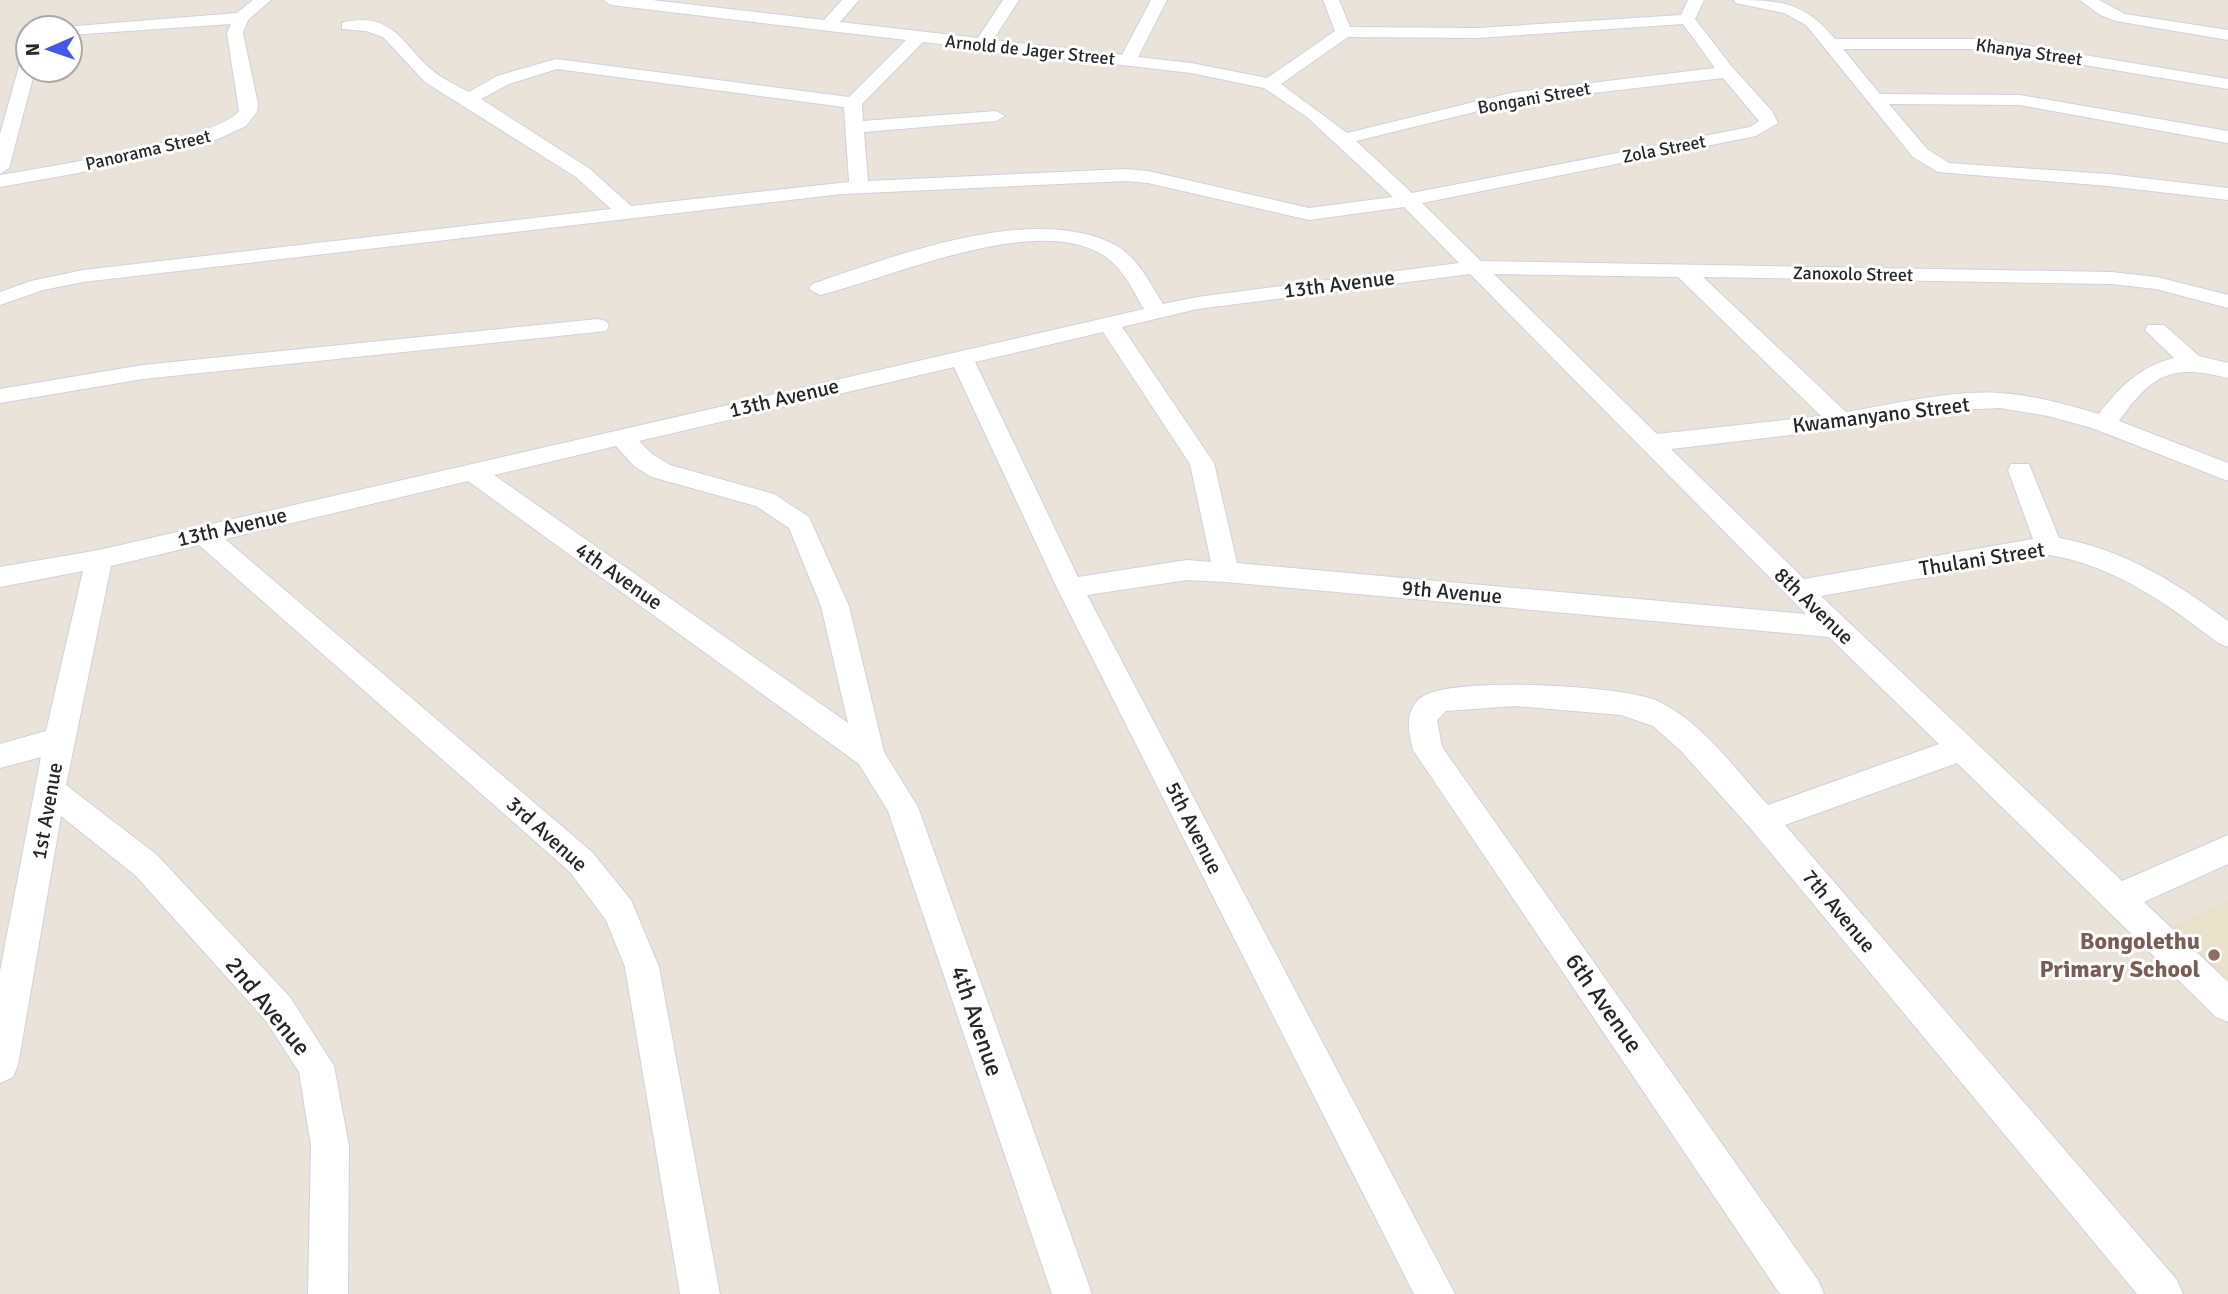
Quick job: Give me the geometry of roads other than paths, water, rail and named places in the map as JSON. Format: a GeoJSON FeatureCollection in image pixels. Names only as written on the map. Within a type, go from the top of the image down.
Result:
{"type":"FeatureCollection","features":[{"type":"Feature","properties":{"kind":"street"},"geometry":{"type":"LineString","coordinates":[[84,29],[241,18],[263,0]]}},
{"type":"Feature","properties":{"kind":"street","name":"Arnold de Jager Street"},"geometry":{"type":"LineString","coordinates":[[611,0],[1128,61],[1232,75],[1270,84],[1312,113],[1343,139],[1407,199]]}},
{"type":"Feature","properties":{"kind":"street"},"geometry":{"type":"LineString","coordinates":[[827,26],[851,0]]}},
{"type":"Feature","properties":{"kind":"street"},"geometry":{"type":"LineString","coordinates":[[982,44],[1011,0]]}},
{"type":"Feature","properties":{"kind":"street"},"geometry":{"type":"LineString","coordinates":[[1128,61],[1159,0]]}},
{"type":"Feature","properties":{"kind":"street"},"geometry":{"type":"LineString","coordinates":[[1331,0],[1345,32]]}},
{"type":"Feature","properties":{"kind":"street"},"geometry":{"type":"LineString","coordinates":[[1270,84],[1345,32],[1478,33],[1687,19],[1696,0]]}},
{"type":"Feature","properties":{"kind":"street"},"geometry":{"type":"LineString","coordinates":[[1742,0],[1801,15],[1812,22],[1920,153],[1945,168],[2108,180],[2228,194]]}},
{"type":"Feature","properties":{"kind":"street"},"geometry":{"type":"LineString","coordinates":[[2088,0],[2106,12],[2122,18],[2228,35]]}},
{"type":"Feature","properties":{"kind":"street","name":"Panorama Street"},"geometry":{"type":"LineString","coordinates":[[0,181],[167,147],[228,130],[248,112],[249,104],[235,33],[241,18]]}},
{"type":"Feature","properties":{"kind":"street","name":"Zola Street"},"geometry":{"type":"LineString","coordinates":[[1407,199],[1756,131],[1765,127],[1769,123],[1766,115],[1727,72],[1687,19]]}},
{"type":"Feature","properties":{"kind":"street"},"geometry":{"type":"LineString","coordinates":[[348,26],[389,30],[430,78],[469,99],[583,173],[627,213]]}},
{"type":"Feature","properties":{"kind":"street"},"geometry":{"type":"LineString","coordinates":[[859,187],[853,103],[917,38]]}},
{"type":"Feature","properties":{"kind":"street","name":"Khanya Street"},"geometry":{"type":"LineString","coordinates":[[1828,44],[1988,44],[2228,84]]}},
{"type":"Feature","properties":{"kind":"street"},"geometry":{"type":"LineString","coordinates":[[469,99],[503,80],[556,64],[853,103]]}},
{"type":"Feature","properties":{"kind":"street","name":"Bongani Street"},"geometry":{"type":"LineString","coordinates":[[1343,139],[1514,97],[1727,72]]}},
{"type":"Feature","properties":{"kind":"street"},"geometry":{"type":"LineString","coordinates":[[0,169],[22,84]]}},
{"type":"Feature","properties":{"kind":"street"},"geometry":{"type":"LineString","coordinates":[[1876,99],[2020,100],[2228,137]]}},
{"type":"Feature","properties":{"kind":"street"},"geometry":{"type":"LineString","coordinates":[[855,127],[996,116]]}},
{"type":"Feature","properties":{"kind":"street"},"geometry":{"type":"LineString","coordinates":[[0,299],[38,285],[95,275],[859,187],[1116,174],[1148,177],[1309,214],[1337,213],[1407,199]]}},
{"type":"Feature","properties":{"kind":"street","name":"8th Avenue"},"geometry":{"type":"LineString","coordinates":[[1407,199],[1798,590],[2228,1004]]}},
{"type":"Feature","properties":{"kind":"street"},"geometry":{"type":"LineString","coordinates":[[820,289],[883,268],[965,246],[1041,236],[1079,238],[1110,251],[1131,271],[1156,310]]}},
{"type":"Feature","properties":{"kind":"street","name":"Zanoxolo Street"},"geometry":{"type":"LineString","coordinates":[[1475,267],[2124,279],[2157,283],[2228,302]]}},
{"type":"Feature","properties":{"kind":"street","name":"13th Avenue"},"geometry":{"type":"LineString","coordinates":[[0,577],[99,559],[1156,310],[1475,267]]}},
{"type":"Feature","properties":{"kind":"street"},"geometry":{"type":"LineString","coordinates":[[1683,270],[1841,421]]}},
{"type":"Feature","properties":{"kind":"street"},"geometry":{"type":"LineString","coordinates":[[1108,322],[1202,463],[1226,572]]}},
{"type":"Feature","properties":{"kind":"street"},"geometry":{"type":"LineString","coordinates":[[0,396],[143,372],[598,326]]}},
{"type":"Feature","properties":{"kind":"street"},"geometry":{"type":"LineString","coordinates":[[2156,330],[2192,362],[2228,371]]}},
{"type":"Feature","properties":{"kind":"street","name":"5th Avenue"},"geometry":{"type":"LineString","coordinates":[[961,357],[1070,588],[1435,1294]]}},
{"type":"Feature","properties":{"kind":"street"},"geometry":{"type":"LineString","coordinates":[[2105,424],[2135,383],[2147,375],[2192,362]]}},
{"type":"Feature","properties":{"kind":"street","name":"Kwamanyano Street"},"geometry":{"type":"LineString","coordinates":[[1650,443],[1841,421],[1954,403],[2019,402],[2105,424],[2228,473]]}},
{"type":"Feature","properties":{"kind":"street","name":"4th Avenue"},"geometry":{"type":"LineString","coordinates":[[620,436],[643,460],[667,472],[771,503],[792,514],[800,523],[835,606],[870,755],[902,807],[1072,1294]]}},
{"type":"Feature","properties":{"kind":"street"},"geometry":{"type":"LineString","coordinates":[[2020,470],[2049,546]]}},
{"type":"Feature","properties":{"kind":"street","name":"4th Avenue"},"geometry":{"type":"LineString","coordinates":[[471,471],[870,755]]}},
{"type":"Feature","properties":{"kind":"street","name":"3rd Avenue"},"geometry":{"type":"LineString","coordinates":[[202,534],[581,862],[619,911],[642,967],[700,1294]]}},
{"type":"Feature","properties":{"kind":"street","name":"Thulani Street"},"geometry":{"type":"LineString","coordinates":[[1798,590],[2049,546],[2068,548],[2131,572],[2169,592],[2228,636]]}},
{"type":"Feature","properties":{"kind":"street","name":"1st Avenue"},"geometry":{"type":"LineString","coordinates":[[0,1065],[60,740],[99,559]]}},
{"type":"Feature","properties":{"kind":"street","name":"9th Avenue"},"geometry":{"type":"LineString","coordinates":[[1070,588],[1186,570],[1226,572],[1836,627]]}},
{"type":"Feature","properties":{"kind":"street","name":"7th Avenue"},"geometry":{"type":"LineString","coordinates":[[1429,707],[1440,700],[1514,695],[1621,703],[1644,708],[1692,742],[1762,820],[2163,1294]]}},
{"type":"Feature","properties":{"kind":"street","name":"6th Avenue"},"geometry":{"type":"LineString","coordinates":[[1429,707],[1422,720],[1427,750],[1804,1294]]}},
{"type":"Feature","properties":{"kind":"street"},"geometry":{"type":"LineString","coordinates":[[0,757],[60,740]]}},
{"type":"Feature","properties":{"kind":"street"},"geometry":{"type":"LineString","coordinates":[[1762,820],[1961,749]]}},
{"type":"Feature","properties":{"kind":"street","name":"2nd Avenue"},"geometry":{"type":"LineString","coordinates":[[51,791],[146,865],[278,1009],[316,1066],[330,1146],[328,1294]]}},
{"type":"Feature","properties":{"kind":"street"},"geometry":{"type":"LineString","coordinates":[[2120,898],[2228,849]]}},
{"type":"Feature","properties":{"kind":"place","name":"Bongolethu Primary School"},"geometry":{"type":"Point","coordinates":[2214,955]}}]}
